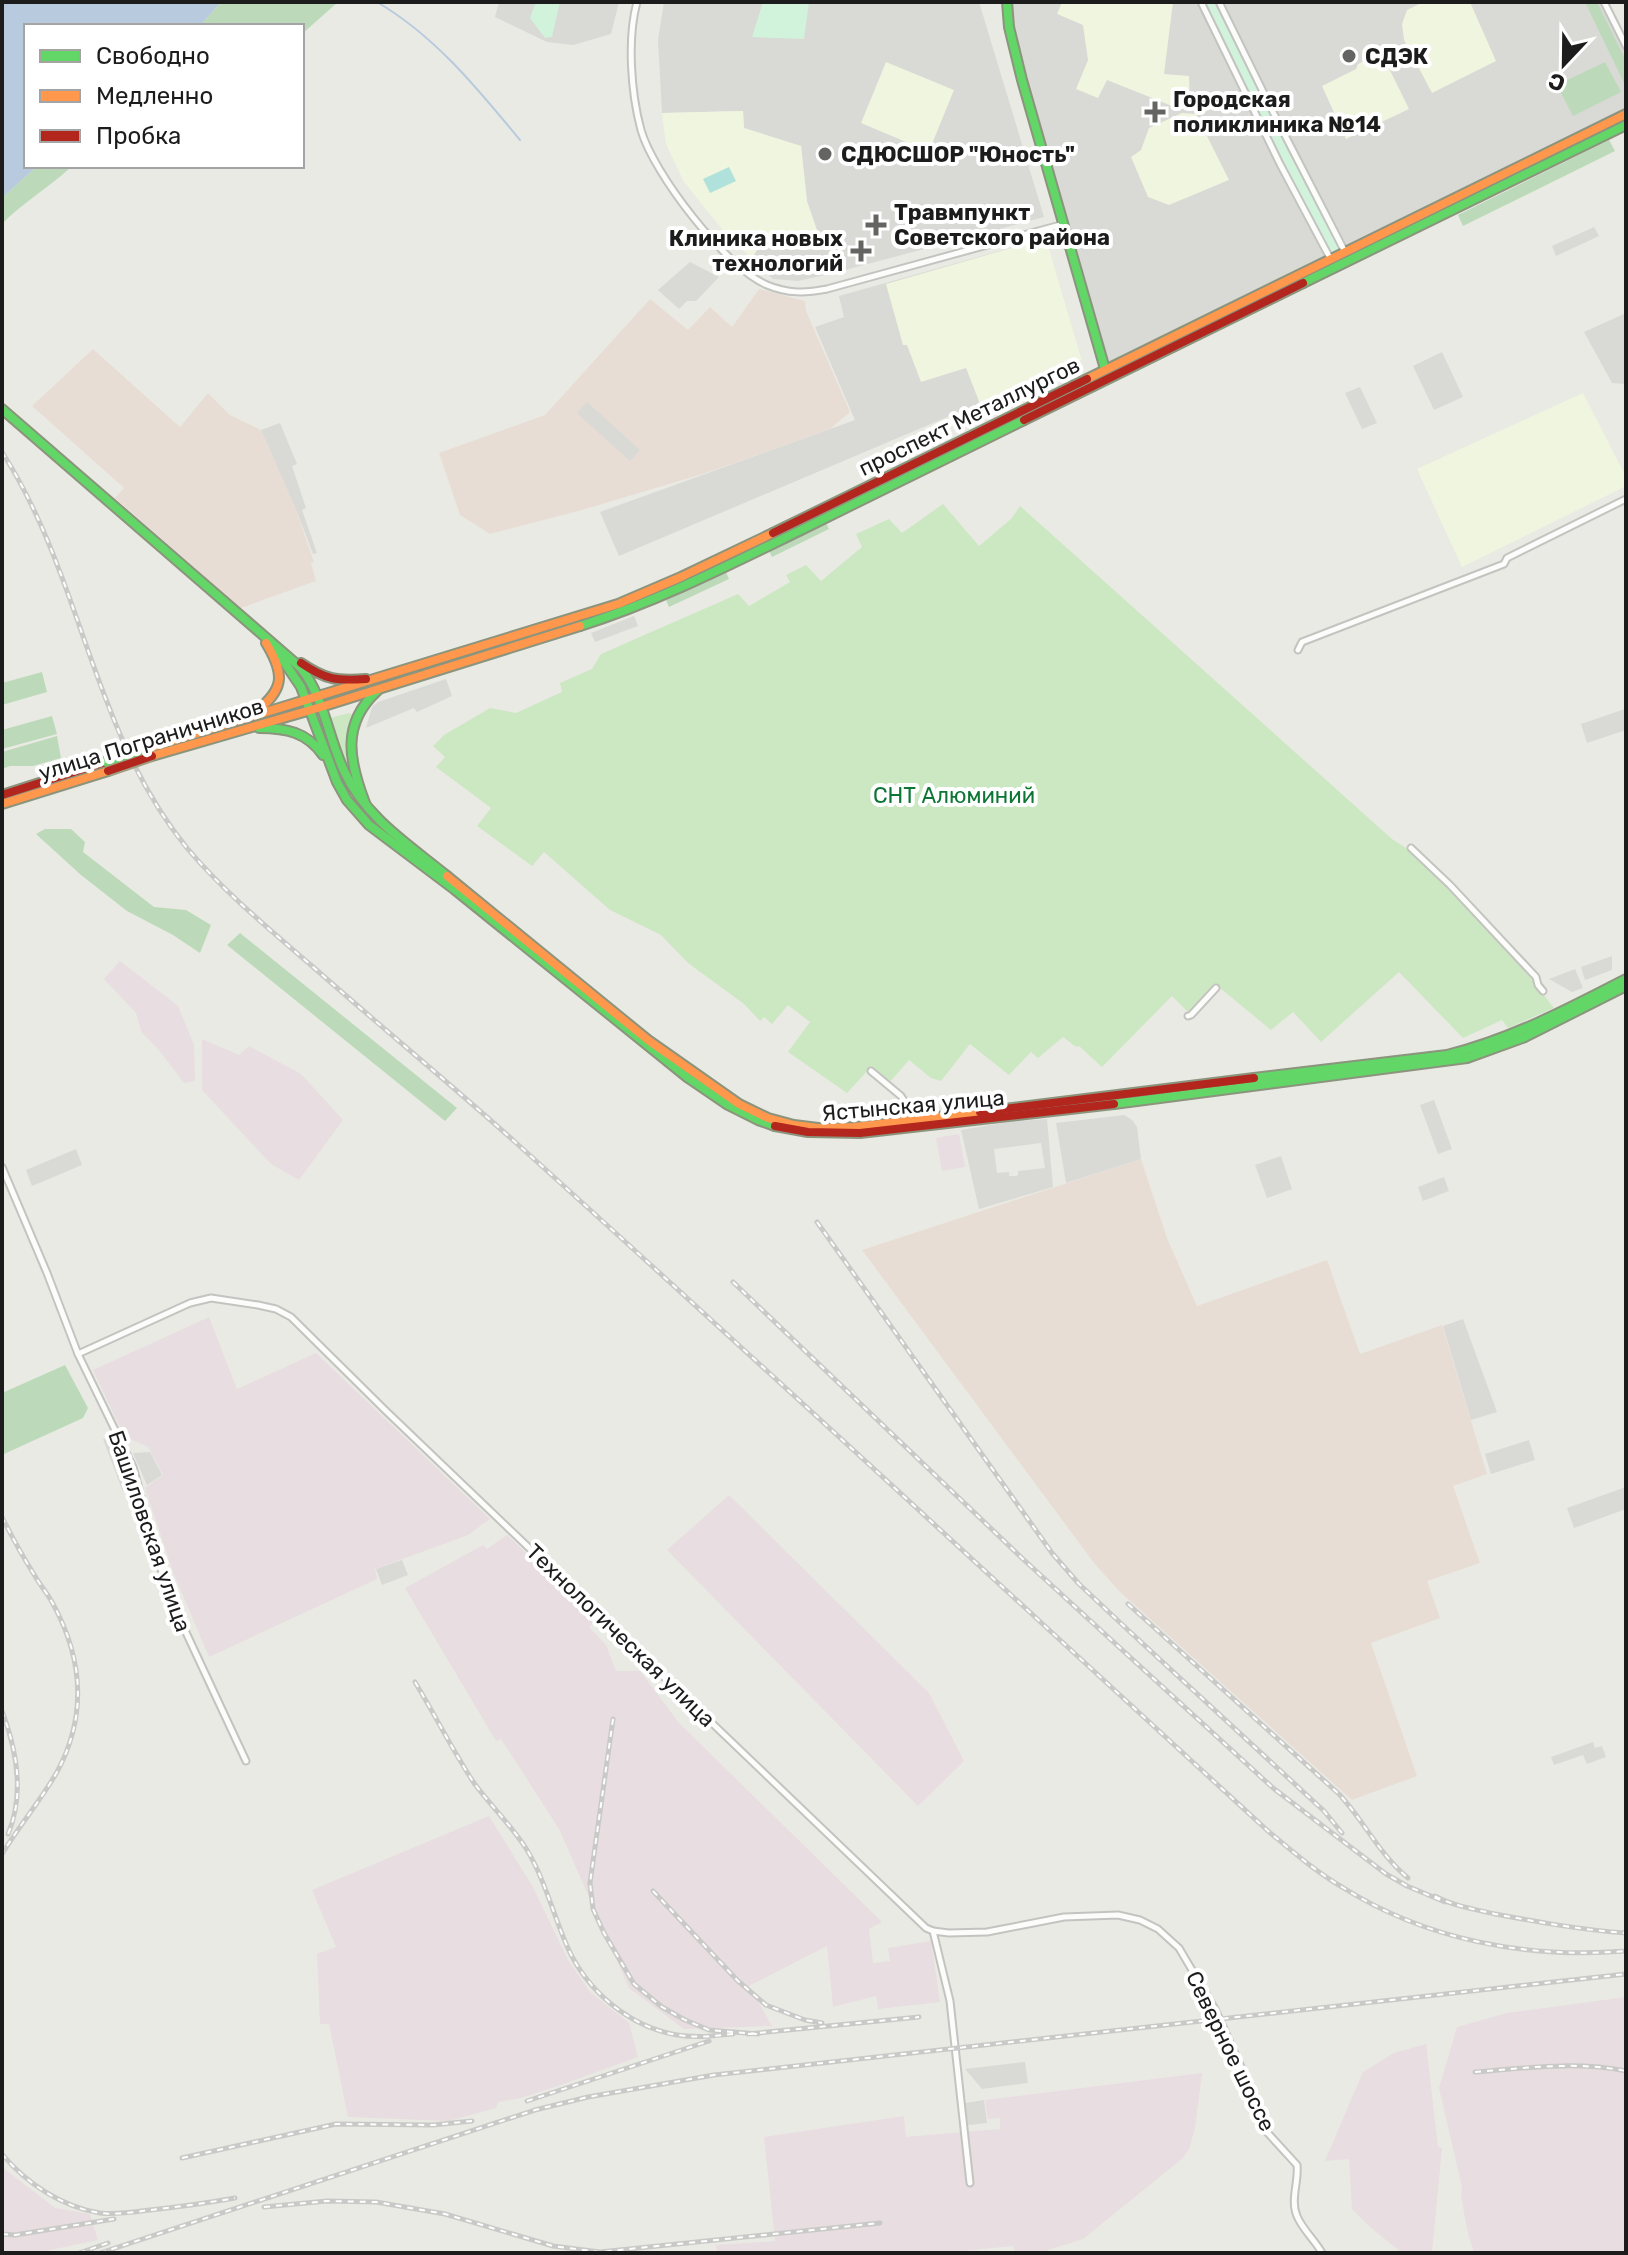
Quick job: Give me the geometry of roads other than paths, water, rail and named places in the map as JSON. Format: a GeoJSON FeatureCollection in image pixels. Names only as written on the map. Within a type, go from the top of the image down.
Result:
{"type":"FeatureCollection","features":[{"type":"Feature","properties":{"kind":"main road"},"geometry":{"type":"LineString","coordinates":[[1007,2],[1009,27],[1019,67],[1108,373]]}},
{"type":"Feature","properties":{"kind":"main road","name":"проспект Металлургов"},"geometry":{"type":"LineString","coordinates":[[315,704],[629,600],[694,571],[1333,264],[1626,114]]}},
{"type":"Feature","properties":{"kind":"main road","name":"проспект Металлургов"},"geometry":{"type":"LineString","coordinates":[[1347,257],[1626,127]]}},
{"type":"Feature","properties":{"kind":"main road"},"geometry":{"type":"LineString","coordinates":[[2,409],[261,635],[325,679],[381,683]]}},
{"type":"Feature","properties":{"kind":"main road"},"geometry":{"type":"LineString","coordinates":[[261,635],[295,674],[315,704]]}},
{"type":"Feature","properties":{"kind":"main road"},"geometry":{"type":"LineString","coordinates":[[246,719],[273,699],[281,675],[278,662],[261,635]]}},
{"type":"Feature","properties":{"kind":"main road"},"geometry":{"type":"LineString","coordinates":[[374,817],[354,777],[351,746],[356,719],[381,683]]}},
{"type":"Feature","properties":{"kind":"main road","name":"улица Пограничников"},"geometry":{"type":"LineString","coordinates":[[2,795],[107,766],[246,719],[315,704]]}},
{"type":"Feature","properties":{"kind":"main road","name":"улица Пограничников"},"geometry":{"type":"LineString","coordinates":[[151,752],[242,729],[315,704]]}},
{"type":"Feature","properties":{"kind":"main road","name":"Ястынская улица"},"geometry":{"type":"LineString","coordinates":[[315,704],[331,770],[346,798],[370,826],[453,889],[632,1035],[722,1101],[758,1120],[793,1131],[860,1133],[1447,1062],[1525,1037],[1626,986]]}},
{"type":"Feature","properties":{"kind":"main road","name":"Ястынская улица"},"geometry":{"type":"LineString","coordinates":[[315,704],[347,781],[374,817],[648,1040],[739,1104],[768,1118],[810,1127],[855,1127],[1447,1055],[1522,1031],[1626,979]]}},
{"type":"Feature","properties":{"kind":"main road"},"geometry":{"type":"LineString","coordinates":[[242,729],[277,727],[300,733],[320,749],[331,770]]}},
{"type":"Feature","properties":{"kind":"main road","name":"улица Пограничников"},"geometry":{"type":"LineString","coordinates":[[2,804],[107,766]]}},
{"type":"Feature","properties":{"kind":"street"},"geometry":{"type":"LineString","coordinates":[[637,2],[633,20],[634,98],[641,131],[652,156],[711,239],[739,266],[764,284],[803,293],[827,289],[1064,224]]}},
{"type":"Feature","properties":{"kind":"street"},"geometry":{"type":"LineString","coordinates":[[1201,2],[1333,264]]}},
{"type":"Feature","properties":{"kind":"street"},"geometry":{"type":"LineString","coordinates":[[1219,2],[1347,257]]}},
{"type":"Feature","properties":{"kind":"street"},"geometry":{"type":"LineString","coordinates":[[1604,2],[1626,46]]}},
{"type":"Feature","properties":{"kind":"street"},"geometry":{"type":"LineString","coordinates":[[1298,650],[1302,642],[1504,564],[1507,558],[1626,499]]}},
{"type":"Feature","properties":{"kind":"street"},"geometry":{"type":"LineString","coordinates":[[1411,848],[1536,977],[1543,991]]}},
{"type":"Feature","properties":{"kind":"street"},"geometry":{"type":"LineString","coordinates":[[1188,1016],[1216,988]]}},
{"type":"Feature","properties":{"kind":"street"},"geometry":{"type":"LineString","coordinates":[[871,1071],[901,1096],[916,1119]]}},
{"type":"Feature","properties":{"kind":"street","name":"Башиловская улица"},"geometry":{"type":"LineString","coordinates":[[2,1167],[78,1354],[133,1467],[163,1576],[176,1611],[246,1761]]}},
{"type":"Feature","properties":{"kind":"street","name":"Технологическая улица"},"geometry":{"type":"LineString","coordinates":[[78,1354],[190,1303],[211,1298],[267,1307],[291,1317],[926,1928],[933,1931]]}},
{"type":"Feature","properties":{"kind":"street","name":"Северное шоссе"},"geometry":{"type":"LineString","coordinates":[[933,1931],[987,1932],[1064,1917],[1118,1915],[1140,1920],[1158,1929],[1179,1948],[1215,2009],[1265,2130],[1297,2165],[1296,2215],[1322,2253]]}},
{"type":"Feature","properties":{"kind":"street"},"geometry":{"type":"LineString","coordinates":[[933,1931],[950,2001],[970,2183]]}},
{"type":"Feature","properties":{"kind":"waterway"},"geometry":{"type":"LineString","coordinates":[[377,2],[436,47],[471,82],[520,140]]}},
{"type":"Feature","properties":{"kind":"railway"},"geometry":{"type":"LineString","coordinates":[[2,452],[52,550],[129,754],[155,802],[187,848],[247,910],[514,1141],[1268,1831],[1313,1868],[1374,1905],[1443,1933],[1478,1942],[1552,1952],[1626,1951]]}},
{"type":"Feature","properties":{"kind":"railway"},"geometry":{"type":"LineString","coordinates":[[817,1222],[1052,1553],[1079,1584],[1324,1811],[1342,1833]]}},
{"type":"Feature","properties":{"kind":"railway"},"geometry":{"type":"LineString","coordinates":[[733,1282],[1024,1560],[1273,1788],[1386,1874],[1445,1902]]}},
{"type":"Feature","properties":{"kind":"railway"},"geometry":{"type":"LineString","coordinates":[[2,1517],[62,1623],[70,1644],[78,1686],[74,1729],[67,1750],[51,1782],[2,1854]]}},
{"type":"Feature","properties":{"kind":"railway"},"geometry":{"type":"LineString","coordinates":[[1128,1604],[1339,1794],[1388,1859],[1408,1878]]}},
{"type":"Feature","properties":{"kind":"railway"},"geometry":{"type":"LineString","coordinates":[[415,1682],[474,1783],[527,1850],[567,1946],[597,1991],[626,2015],[659,2031],[691,2036],[733,2034]]}},
{"type":"Feature","properties":{"kind":"railway"},"geometry":{"type":"LineString","coordinates":[[2,1711],[12,1741],[18,1788],[8,1834]]}},
{"type":"Feature","properties":{"kind":"railway"},"geometry":{"type":"LineString","coordinates":[[613,1719],[590,1883],[593,1909],[604,1933],[634,1984],[662,2007],[709,2030],[758,2034]]}},
{"type":"Feature","properties":{"kind":"railway"},"geometry":{"type":"LineString","coordinates":[[653,1891],[738,1981],[766,2005],[822,2023]]}},
{"type":"Feature","properties":{"kind":"railway"},"geometry":{"type":"LineString","coordinates":[[1435,1896],[1456,1905],[1495,1914],[1626,1933]]}},
{"type":"Feature","properties":{"kind":"railway"},"geometry":{"type":"LineString","coordinates":[[100,2253],[535,2110],[588,2097],[714,2075],[1626,1974]]}},
{"type":"Feature","properties":{"kind":"railway"},"geometry":{"type":"LineString","coordinates":[[748,2034],[919,2017]]}},
{"type":"Feature","properties":{"kind":"railway"},"geometry":{"type":"LineString","coordinates":[[527,2101],[709,2041]]}},
{"type":"Feature","properties":{"kind":"railway"},"geometry":{"type":"LineString","coordinates":[[1475,2072],[1570,2066],[1626,2071]]}},
{"type":"Feature","properties":{"kind":"railway"},"geometry":{"type":"LineString","coordinates":[[182,2158],[336,2124],[433,2125],[472,2121]]}},
{"type":"Feature","properties":{"kind":"railway"},"geometry":{"type":"LineString","coordinates":[[2,2154],[22,2175],[46,2192],[72,2205],[100,2213],[131,2212],[235,2198]]}},
{"type":"Feature","properties":{"kind":"railway"},"geometry":{"type":"LineString","coordinates":[[264,2207],[327,2201],[376,2202],[445,2214],[553,2246],[600,2252],[880,2223]]}},
{"type":"Feature","properties":{"kind":"railway"},"geometry":{"type":"LineString","coordinates":[[2,2234],[15,2235],[114,2219]]}},
{"type":"Feature","properties":{"kind":"railway"},"geometry":{"type":"LineString","coordinates":[[79,2253],[108,2243]]}},
{"type":"Feature","properties":{"kind":"place","name":"СДЭК"},"geometry":{"type":"Point","coordinates":[1349,56]}},
{"type":"Feature","properties":{"kind":"place","name":"Городская поликлиника №14"},"geometry":{"type":"Point","coordinates":[1155,112]}},
{"type":"Feature","properties":{"kind":"place","name":"СДЮСШОР \"Юность\""},"geometry":{"type":"Point","coordinates":[825,154]}},
{"type":"Feature","properties":{"kind":"place","name":"Травмпункт Советского района"},"geometry":{"type":"Point","coordinates":[876,225]}},
{"type":"Feature","properties":{"kind":"place","name":"Клиника новых технологий"},"geometry":{"type":"Point","coordinates":[861,251]}},
{"type":"Feature","properties":{"kind":"park label","name":"СНТ Алюминий"},"geometry":{"type":"Point","coordinates":[954,795]}}]}
